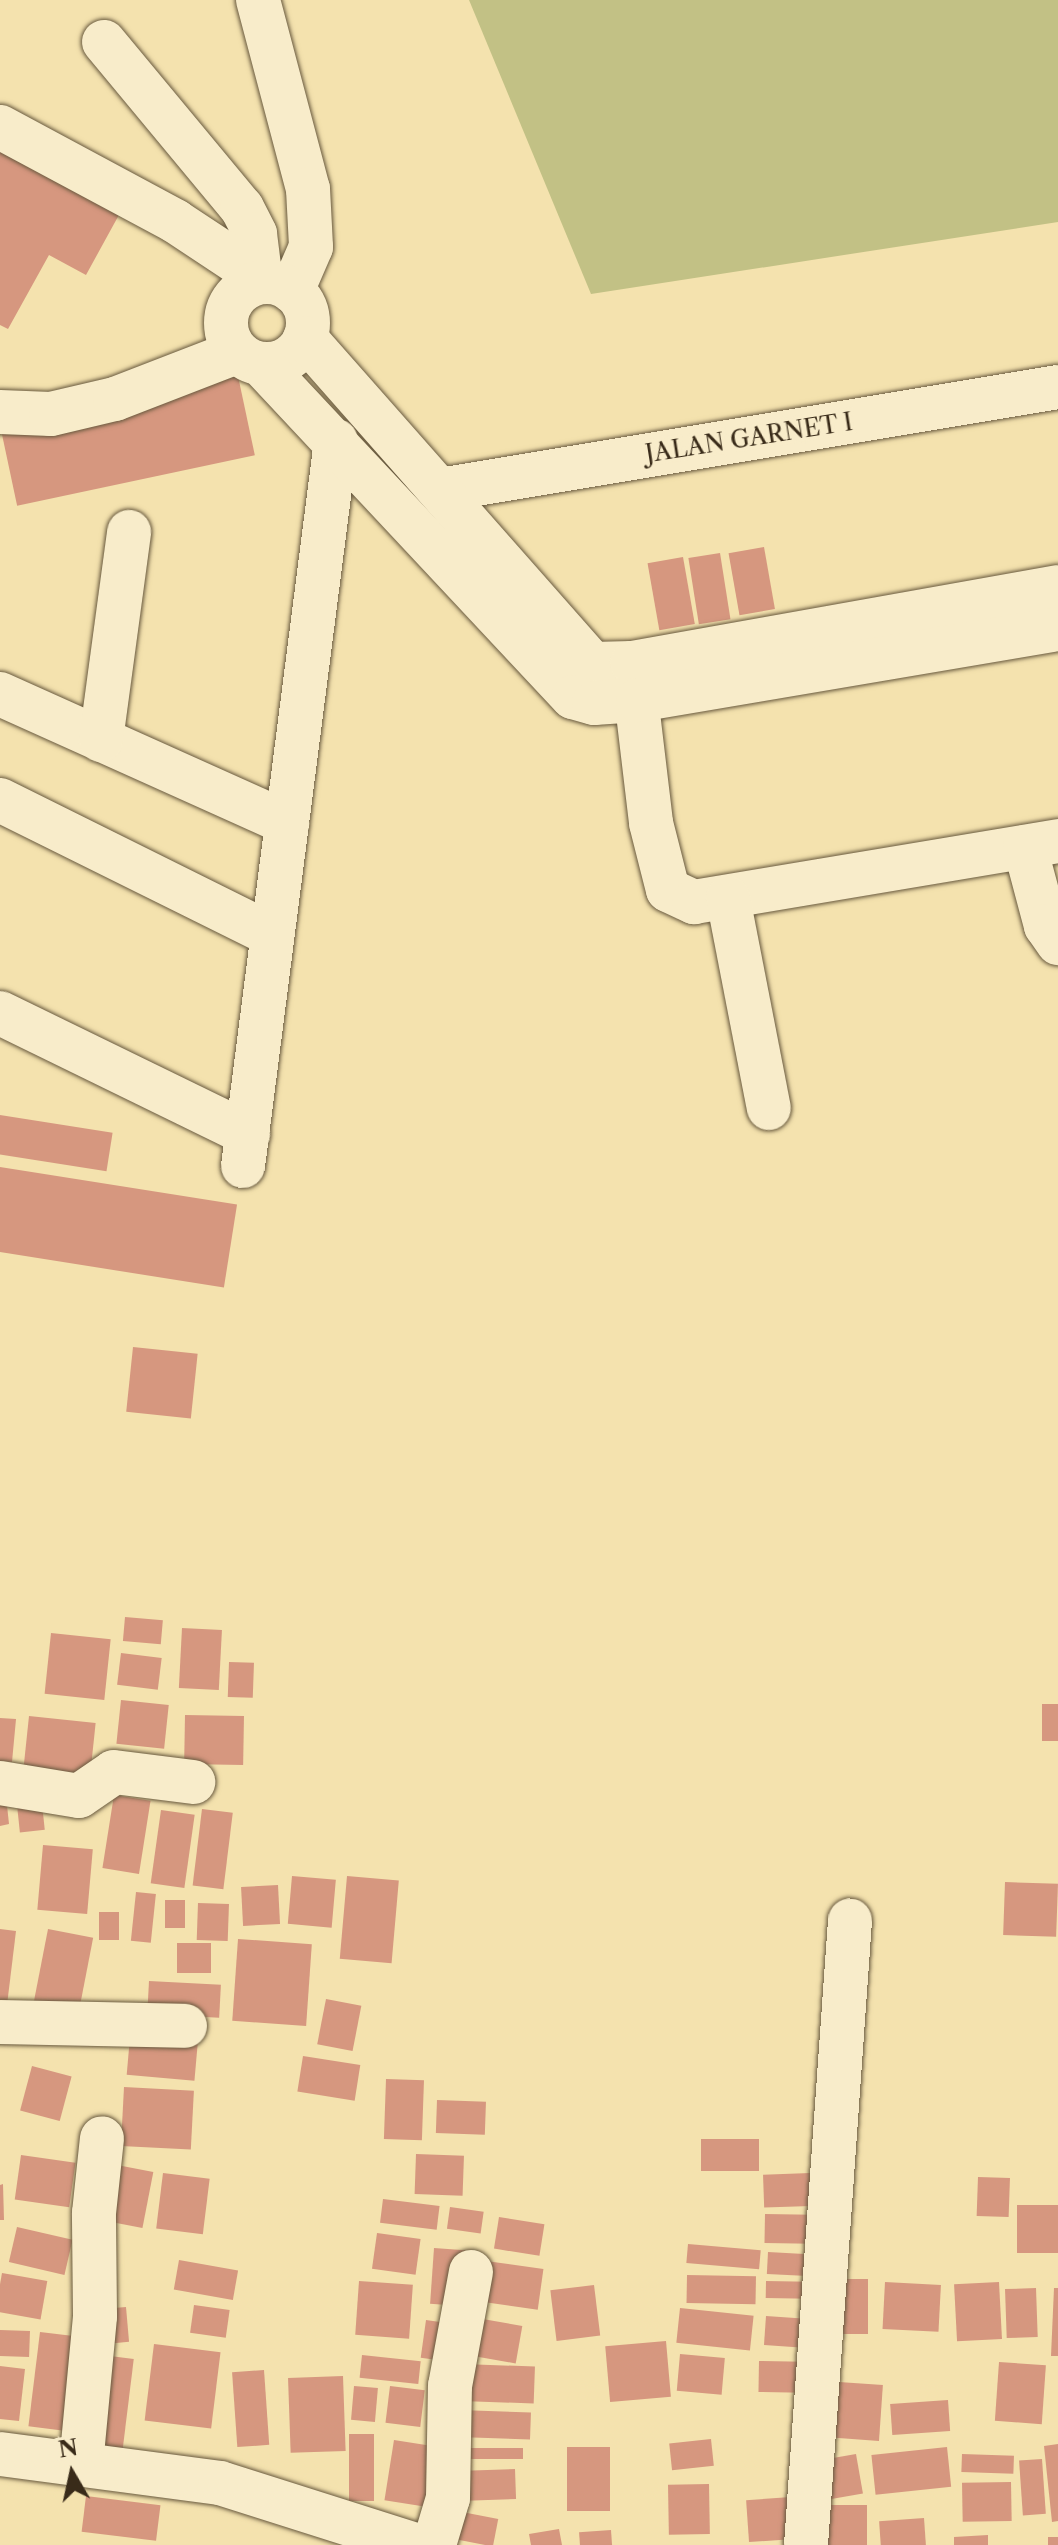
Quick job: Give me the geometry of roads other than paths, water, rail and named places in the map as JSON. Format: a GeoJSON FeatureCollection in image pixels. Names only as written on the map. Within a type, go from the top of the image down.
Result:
{"type":"FeatureCollection","features":[{"type":"Feature","properties":{"kind":"street"},"geometry":{"type":"LineString","coordinates":[[258,0],[308,189],[311,247],[273,282],[240,292],[226,317],[241,349],[336,441],[573,697],[594,703],[635,681],[990,620],[1058,587]]}},
{"type":"Feature","properties":{"kind":"street"},"geometry":{"type":"LineString","coordinates":[[104,42],[242,208],[273,282]]}},
{"type":"Feature","properties":{"kind":"street"},"geometry":{"type":"LineString","coordinates":[[0,127],[175,221],[273,282],[307,312],[305,338],[288,358],[241,349],[52,390],[0,389]]}},
{"type":"Feature","properties":{"kind":"street"},"geometry":{"type":"LineString","coordinates":[[305,338],[592,664],[635,681]]}},
{"type":"Feature","properties":{"kind":"street"},"geometry":{"type":"LineString","coordinates":[[0,412],[51,414],[115,399],[241,349]]}},
{"type":"Feature","properties":{"kind":"street","name":"JALAN GARNET I"},"geometry":{"type":"LineString","coordinates":[[440,490],[1058,387]]}},
{"type":"Feature","properties":{"kind":"street"},"geometry":{"type":"LineString","coordinates":[[0,1013],[245,1150],[336,441]]}},
{"type":"Feature","properties":{"kind":"street"},"geometry":{"type":"LineString","coordinates":[[101,740],[129,532]]}},
{"type":"Feature","properties":{"kind":"street"},"geometry":{"type":"LineString","coordinates":[[990,620],[1058,629]]}},
{"type":"Feature","properties":{"kind":"street"},"geometry":{"type":"LineString","coordinates":[[635,681],[651,823],[668,890],[694,902],[728,898],[1042,844],[1046,926],[1058,943]]}},
{"type":"Feature","properties":{"kind":"street"},"geometry":{"type":"LineString","coordinates":[[0,694],[287,823]]}},
{"type":"Feature","properties":{"kind":"street"},"geometry":{"type":"LineString","coordinates":[[0,800],[272,935]]}},
{"type":"Feature","properties":{"kind":"street"},"geometry":{"type":"LineString","coordinates":[[728,898],[769,1108]]}},
{"type":"Feature","properties":{"kind":"street"},"geometry":{"type":"LineString","coordinates":[[0,1783],[79,1796],[114,1772],[193,1782]]}},
{"type":"Feature","properties":{"kind":"street"},"geometry":{"type":"LineString","coordinates":[[806,2545],[850,1921]]}},
{"type":"Feature","properties":{"kind":"street"},"geometry":{"type":"LineString","coordinates":[[0,2022],[185,2026]]}},
{"type":"Feature","properties":{"kind":"street"},"geometry":{"type":"LineString","coordinates":[[81,2465],[95,2316],[94,2213],[102,2138]]}},
{"type":"Feature","properties":{"kind":"street"},"geometry":{"type":"LineString","coordinates":[[434,2545],[448,2498],[450,2386],[471,2272]]}},
{"type":"Feature","properties":{"kind":"street"},"geometry":{"type":"LineString","coordinates":[[0,2454],[220,2483],[415,2545]]}}]}
